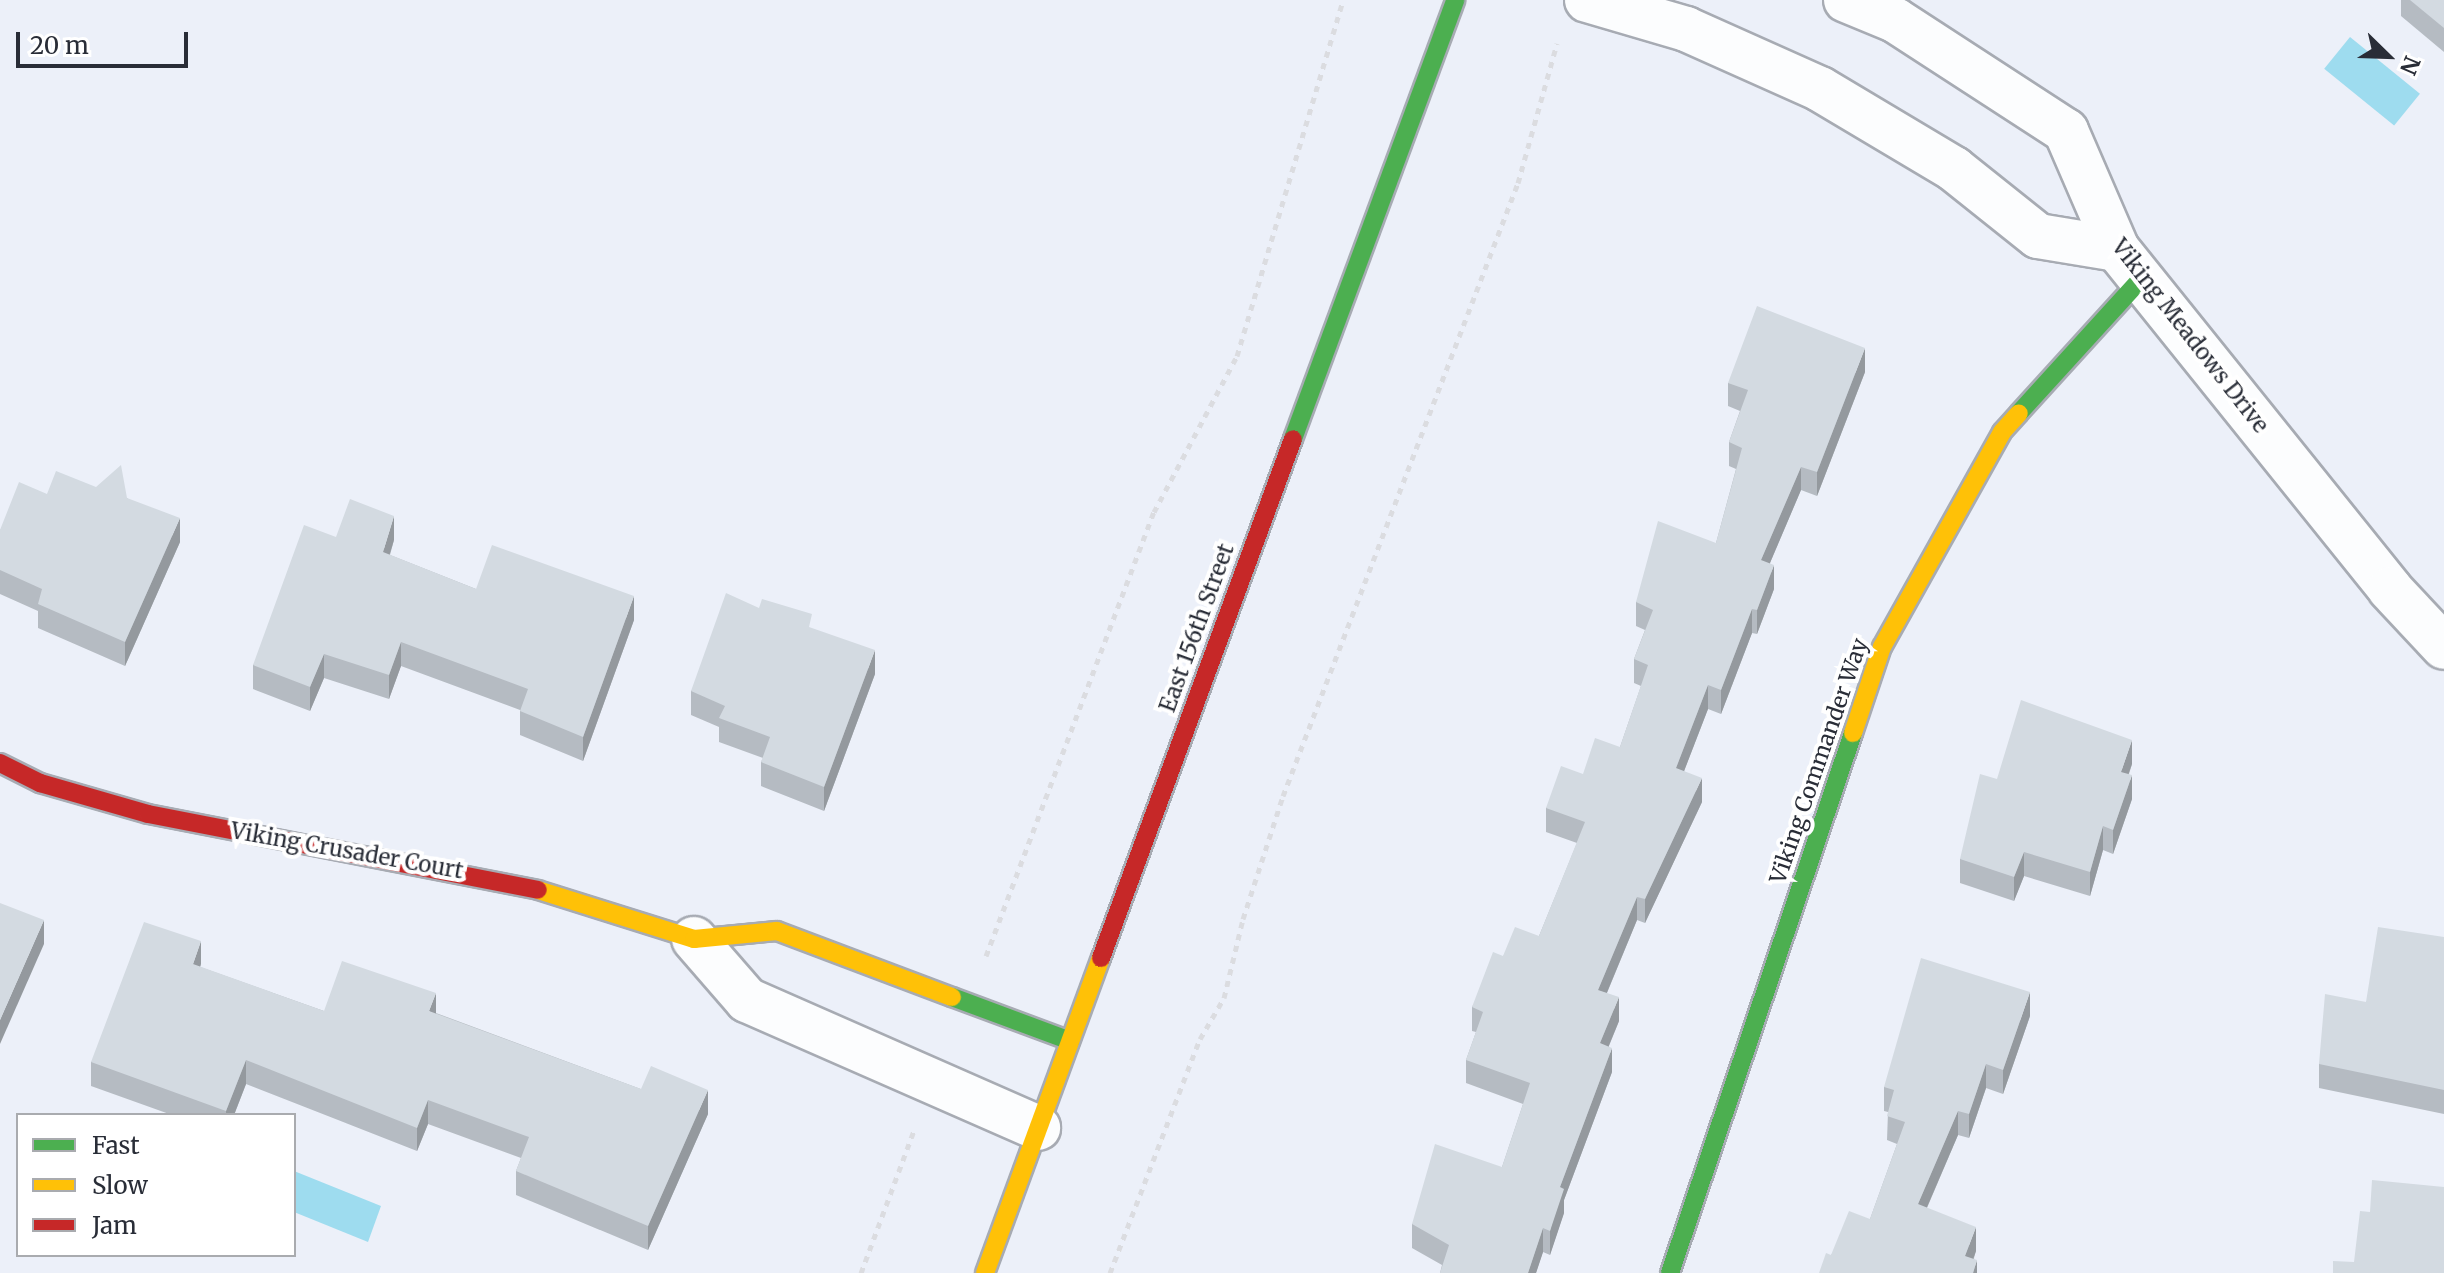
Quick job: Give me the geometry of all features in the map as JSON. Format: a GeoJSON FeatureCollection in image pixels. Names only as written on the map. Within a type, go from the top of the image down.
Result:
{"type":"FeatureCollection","features":[{"type":"Feature","properties":{"kind":"street","name":"East 156th Street"},"geometry":{"type":"LineString","coordinates":[[985,1273],[1455,0]]}},
{"type":"Feature","properties":{"kind":"street","name":"Viking Meadows Drive"},"geometry":{"type":"LineString","coordinates":[[1846,0],[1895,20],[2066,131],[2129,264],[2390,589],[2444,647]]}},
{"type":"Feature","properties":{"kind":"street"},"geometry":{"type":"LineString","coordinates":[[1574,14],[1686,29],[1820,89],[1954,169],[2038,236],[2129,264]]}},
{"type":"Feature","properties":{"kind":"street","name":"Viking Commander Way"},"geometry":{"type":"LineString","coordinates":[[1670,1273],[1882,647],[2002,432],[2129,264]]}},
{"type":"Feature","properties":{"kind":"street","name":"Viking Crusader Court"},"geometry":{"type":"LineString","coordinates":[[0,763],[40,783],[148,814],[510,881],[694,939],[777,931],[967,1006],[1070,1041]]}},
{"type":"Feature","properties":{"kind":"street"},"geometry":{"type":"LineString","coordinates":[[694,939],[747,1000],[1038,1128]]}},
{"type":"Feature","properties":{"kind":"path"},"geometry":{"type":"LineString","coordinates":[[967,1006],[1154,512],[1237,356],[1343,0]]}},
{"type":"Feature","properties":{"kind":"path"},"geometry":{"type":"LineString","coordinates":[[1110,1273],[1200,1039],[1224,998],[1243,919],[1283,796],[1518,183],[1574,14]]}},
{"type":"Feature","properties":{"kind":"path"},"geometry":{"type":"LineString","coordinates":[[861,1273],[931,1083]]}},
{"type":"Feature","properties":{"kind":"water"},"geometry":{"type":"Polygon","coordinates":[[[2350,37],[2420,94],[2394,126],[2324,69],[2350,37]]]}},
{"type":"Feature","properties":{"kind":"water"},"geometry":{"type":"Polygon","coordinates":[[[296,1172],[381,1206],[368,1242],[296,1213],[296,1172]]]}},
{"type":"Feature","properties":{"kind":"building"},"geometry":{"type":"Polygon","coordinates":[[[2410,0],[2444,0],[2444,28],[2410,0]]]}},
{"type":"Feature","properties":{"kind":"building"},"geometry":{"type":"Polygon","coordinates":[[[1757,306],[1865,348],[1817,472],[1801,467],[1761,560],[1774,565],[1757,610],[1752,609],[1721,690],[1708,685],[1676,768],[1702,778],[1645,899],[1637,897],[1598,990],[1619,997],[1600,1043],[1612,1048],[1560,1187],[1564,1189],[1550,1231],[1543,1228],[1528,1273],[1440,1273],[1449,1245],[1412,1224],[1435,1144],[1502,1167],[1530,1083],[1466,1060],[1483,1012],[1472,1007],[1493,952],[1503,956],[1515,927],[1539,936],[1585,822],[1546,808],[1561,766],[1583,774],[1595,738],[1620,747],[1648,665],[1634,659],[1653,610],[1636,602],[1658,521],[1716,543],[1742,448],[1729,442],[1748,390],[1728,383],[1757,306]]]}},
{"type":"Feature","properties":{"kind":"building"},"geometry":{"type":"Polygon","coordinates":[[[121,465],[127,498],[180,518],[125,642],[38,604],[42,589],[0,570],[0,530],[19,482],[47,494],[56,471],[96,487],[121,465]]]}},
{"type":"Feature","properties":{"kind":"building"},"geometry":{"type":"Polygon","coordinates":[[[350,499],[394,516],[383,552],[476,589],[492,545],[634,596],[583,737],[520,711],[528,689],[401,642],[389,675],[324,654],[310,687],[253,665],[304,525],[336,537],[350,499]]]}},
{"type":"Feature","properties":{"kind":"building"},"geometry":{"type":"Polygon","coordinates":[[[726,593],[759,608],[762,599],[812,614],[809,627],[875,650],[824,787],[761,762],[770,737],[719,718],[725,706],[691,691],[726,593]]]}},
{"type":"Feature","properties":{"kind":"building"},"geometry":{"type":"Polygon","coordinates":[[[2021,700],[2132,740],[2121,772],[2132,775],[2113,830],[2103,826],[2090,872],[2024,852],[2014,877],[1960,859],[1980,774],[1997,779],[2021,700]]]}},
{"type":"Feature","properties":{"kind":"building"},"geometry":{"type":"Polygon","coordinates":[[[0,903],[44,920],[0,1020],[0,903]]]}},
{"type":"Feature","properties":{"kind":"building"},"geometry":{"type":"Polygon","coordinates":[[[144,922],[201,941],[193,964],[324,1011],[342,961],[436,993],[429,1011],[641,1089],[651,1066],[708,1090],[648,1226],[516,1171],[529,1137],[428,1100],[417,1128],[246,1060],[226,1111],[91,1062],[144,922]]]}},
{"type":"Feature","properties":{"kind":"building"},"geometry":{"type":"Polygon","coordinates":[[[2378,927],[2444,937],[2444,1090],[2319,1064],[2325,994],[2366,1002],[2378,927]]]}},
{"type":"Feature","properties":{"kind":"building"},"geometry":{"type":"Polygon","coordinates":[[[1921,958],[2030,992],[2003,1070],[1986,1064],[1969,1114],[1958,1111],[1918,1204],[1976,1227],[1965,1256],[1977,1260],[1973,1273],[1819,1273],[1826,1253],[1831,1255],[1849,1211],[1870,1219],[1905,1122],[1887,1116],[1894,1090],[1884,1087],[1921,958]]]}},
{"type":"Feature","properties":{"kind":"building"},"geometry":{"type":"Polygon","coordinates":[[[2372,1180],[2444,1187],[2444,1273],[2333,1273],[2333,1261],[2354,1262],[2360,1211],[2370,1212],[2372,1180]]]}},
{"type":"Feature","properties":{"kind":"traffic: fast"},"geometry":{"type":"LineString","coordinates":[[1293,439],[1455,0]]}},
{"type":"Feature","properties":{"kind":"traffic: fast"},"geometry":{"type":"LineString","coordinates":[[2019,413],[2141,279]]}},
{"type":"Feature","properties":{"kind":"traffic: fast"},"geometry":{"type":"LineString","coordinates":[[1670,1273],[1853,733]]}},
{"type":"Feature","properties":{"kind":"traffic: fast"},"geometry":{"type":"LineString","coordinates":[[952,997],[1070,1041]]}},
{"type":"Feature","properties":{"kind":"traffic: slow"},"geometry":{"type":"LineString","coordinates":[[1853,733],[1882,647],[2002,432],[2019,413]]}},
{"type":"Feature","properties":{"kind":"traffic: slow"},"geometry":{"type":"LineString","coordinates":[[538,890],[694,939],[777,931],[952,997]]}},
{"type":"Feature","properties":{"kind":"traffic: slow"},"geometry":{"type":"LineString","coordinates":[[985,1273],[1101,958]]}},
{"type":"Feature","properties":{"kind":"traffic: jam"},"geometry":{"type":"LineString","coordinates":[[1101,958],[1293,439]]}},
{"type":"Feature","properties":{"kind":"traffic: jam"},"geometry":{"type":"LineString","coordinates":[[0,763],[40,783],[148,814],[538,890]]}}]}
